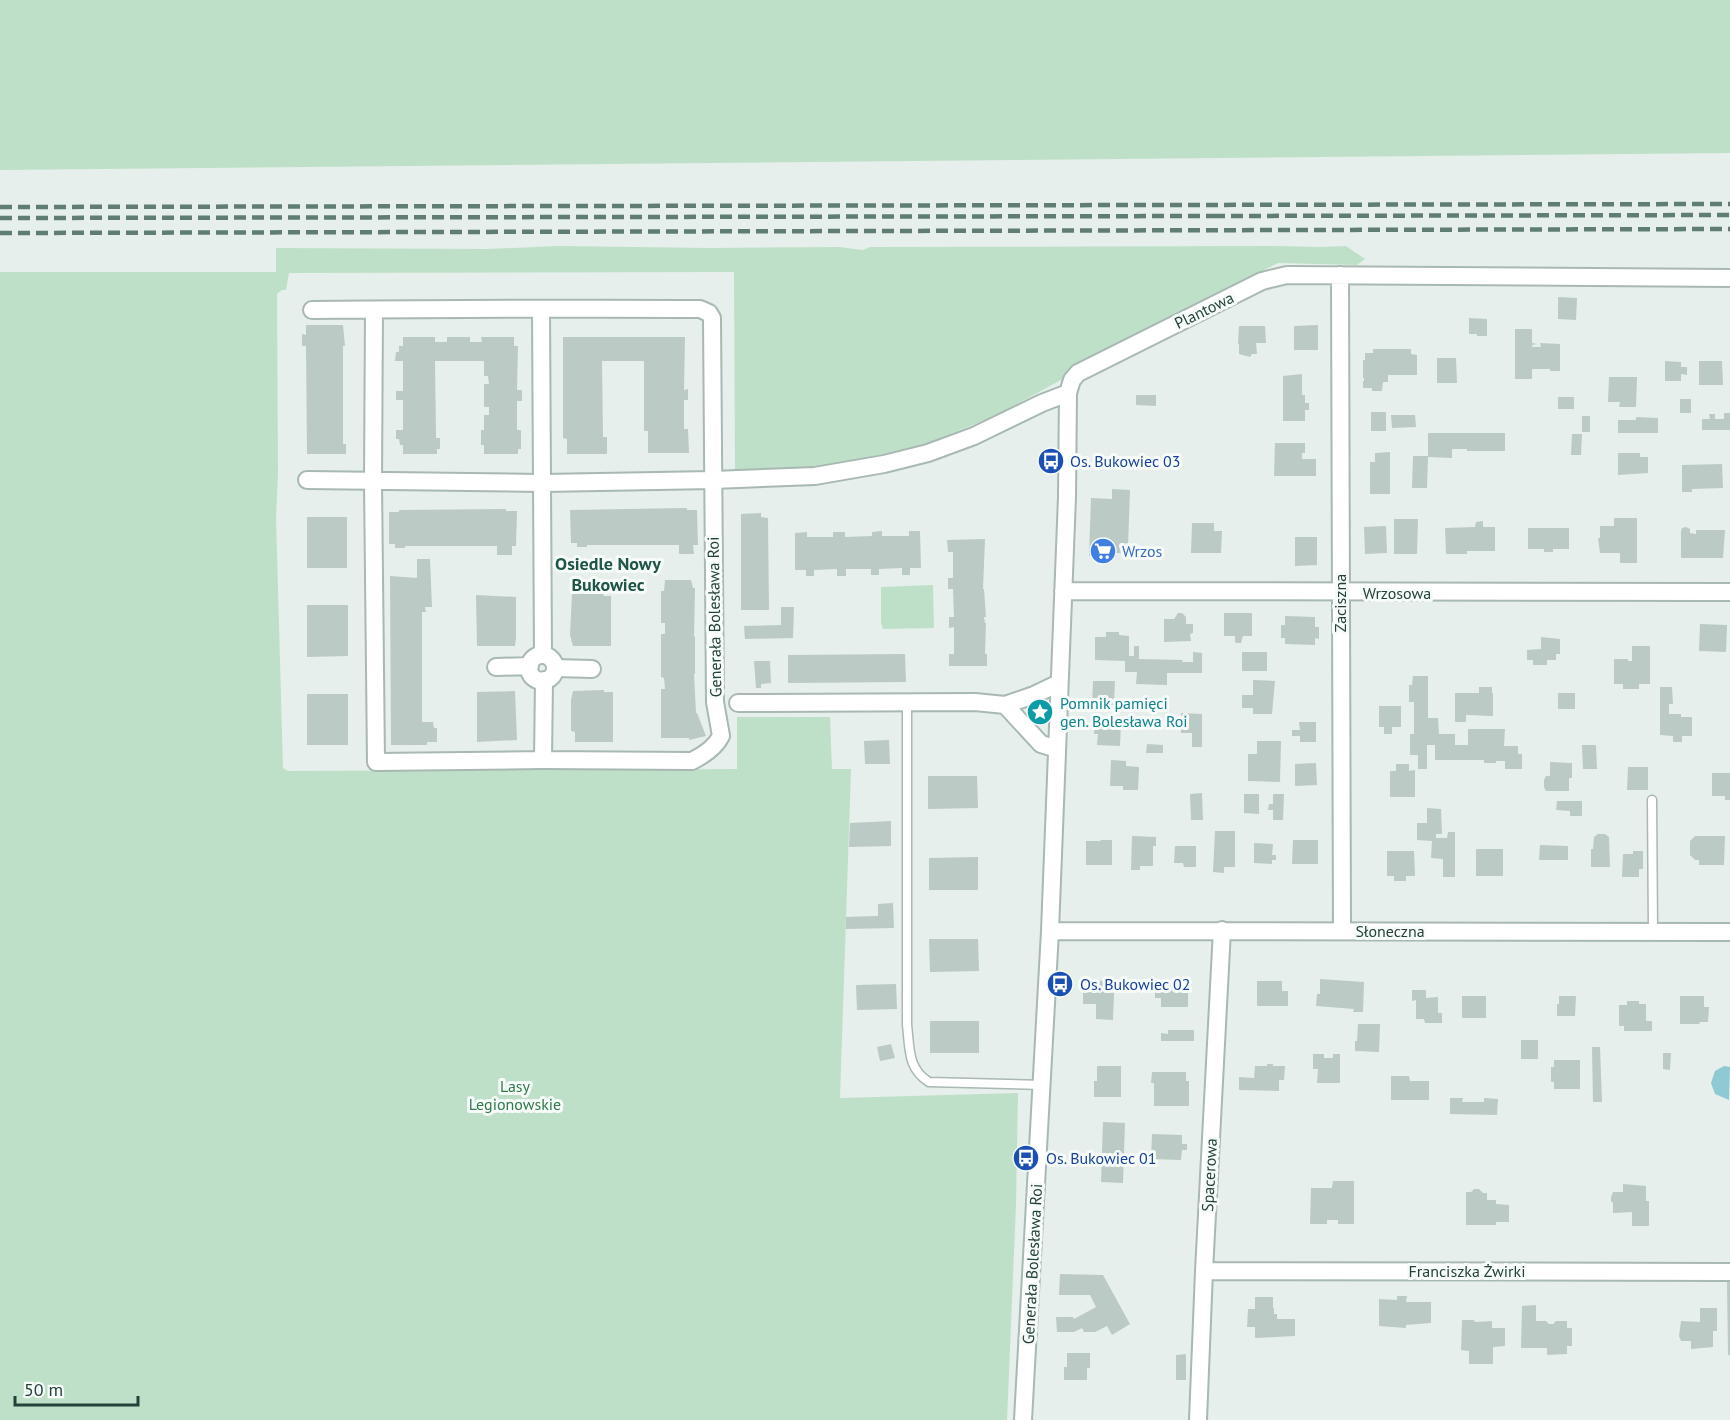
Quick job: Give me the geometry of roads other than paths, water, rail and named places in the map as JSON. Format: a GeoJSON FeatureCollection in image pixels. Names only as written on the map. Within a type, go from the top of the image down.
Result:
{"type":"FeatureCollection","features":[{"type":"Feature","properties":{"kind":"street","name":"Plantowa"},"geometry":{"type":"LineString","coordinates":[[1068,393],[1072,380],[1078,373],[1262,281],[1287,275],[1730,278]]}},
{"type":"Feature","properties":{"kind":"street","name":"Zaciszna"},"geometry":{"type":"LineString","coordinates":[[1340,275],[1342,931]]}},
{"type":"Feature","properties":{"kind":"street","name":"Generała Bolesława Roi"},"geometry":{"type":"LineString","coordinates":[[374,309],[376,762],[692,761],[712,748],[721,736],[715,702],[712,318],[700,309],[541,309]]}},
{"type":"Feature","properties":{"kind":"street"},"geometry":{"type":"LineString","coordinates":[[312,310],[541,309],[543,655]]}},
{"type":"Feature","properties":{"kind":"street"},"geometry":{"type":"LineString","coordinates":[[307,480],[543,483],[815,476],[884,464],[928,453],[974,436],[1068,393]]}},
{"type":"Feature","properties":{"kind":"street","name":"Generała Bolesława Roi"},"geometry":{"type":"LineString","coordinates":[[1023,1420],[1050,931],[1068,464],[1068,393]]}},
{"type":"Feature","properties":{"kind":"street","name":"Wrzosowa"},"geometry":{"type":"LineString","coordinates":[[1063,591],[1730,592]]}},
{"type":"Feature","properties":{"kind":"street"},"geometry":{"type":"LineString","coordinates":[[543,760],[550,674],[552,659],[543,655],[534,658],[530,666],[531,675],[535,679],[550,674],[592,669]]}},
{"type":"Feature","properties":{"kind":"street"},"geometry":{"type":"LineString","coordinates":[[496,667],[530,666]]}},
{"type":"Feature","properties":{"kind":"street","name":"Generała Bolesława Roi"},"geometry":{"type":"LineString","coordinates":[[738,703],[975,702],[1005,705],[1059,683]]}},
{"type":"Feature","properties":{"kind":"street"},"geometry":{"type":"LineString","coordinates":[[1005,705],[1041,744],[1057,749]]}},
{"type":"Feature","properties":{"kind":"street","name":"Spacerowa"},"geometry":{"type":"LineString","coordinates":[[1198,1420],[1222,930]]}},
{"type":"Feature","properties":{"kind":"street","name":"Słoneczna"},"geometry":{"type":"LineString","coordinates":[[1050,931],[1730,932]]}},
{"type":"Feature","properties":{"kind":"street","name":"Franciszka Żwirki"},"geometry":{"type":"LineString","coordinates":[[1204,1270],[1730,1272]]}},
{"type":"Feature","properties":{"kind":"lane"},"geometry":{"type":"LineString","coordinates":[[907,703],[907,1025],[912,1064],[918,1074],[929,1082],[1043,1085]]}},
{"type":"Feature","properties":{"kind":"lane"},"geometry":{"type":"LineString","coordinates":[[1652,800],[1653,932]]}},
{"type":"Feature","properties":{"kind":"water"},"geometry":{"type":"Polygon","coordinates":[[[1724,1066],[1730,1067],[1729,1100],[1715,1094],[1711,1083],[1715,1071],[1724,1066]]]}},
{"type":"Feature","properties":{"kind":"railway"},"geometry":{"type":"LineString","coordinates":[[0,207],[1730,204]]}},
{"type":"Feature","properties":{"kind":"railway"},"geometry":{"type":"LineString","coordinates":[[1213,216],[1730,215]]}},
{"type":"Feature","properties":{"kind":"railway"},"geometry":{"type":"LineString","coordinates":[[0,218],[1219,216]]}},
{"type":"Feature","properties":{"kind":"railway"},"geometry":{"type":"LineString","coordinates":[[0,233],[1730,229]]}},
{"type":"Feature","properties":{"kind":"place","name":"Os. Bukowiec 03"},"geometry":{"type":"Point","coordinates":[1051,461]}},
{"type":"Feature","properties":{"kind":"place","name":"Wrzos"},"geometry":{"type":"Point","coordinates":[1103,551]}},
{"type":"Feature","properties":{"kind":"place","name":"Pomnik pamięci gen. Bolesława Roi"},"geometry":{"type":"Point","coordinates":[1040,712]}},
{"type":"Feature","properties":{"kind":"place","name":"Os. Bukowiec 02"},"geometry":{"type":"Point","coordinates":[1060,984]}},
{"type":"Feature","properties":{"kind":"place","name":"Os. Bukowiec 01"},"geometry":{"type":"Point","coordinates":[1026,1158]}},
{"type":"Feature","properties":{"kind":"district","name":"Osiedle Nowy Bukowiec"},"geometry":{"type":"Point","coordinates":[608,574]}},
{"type":"Feature","properties":{"kind":"park label","name":"Lasy Legionowskie"},"geometry":{"type":"Point","coordinates":[515,1095]}}]}
